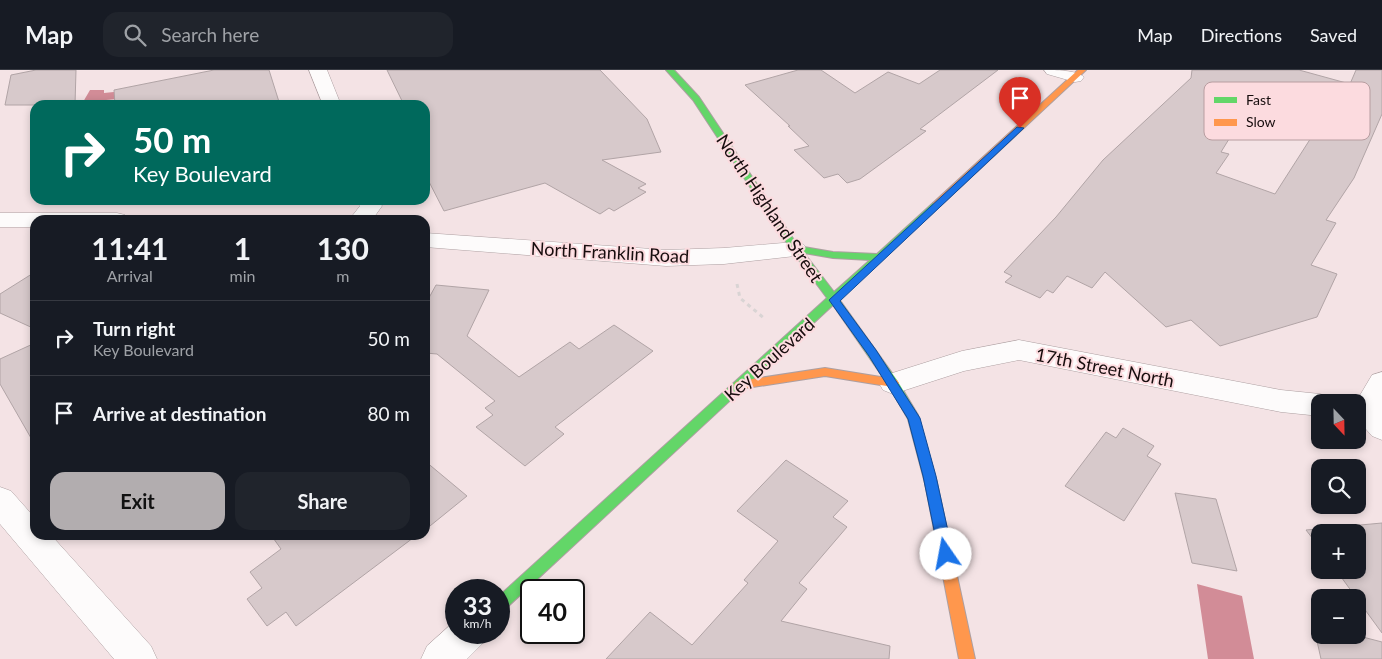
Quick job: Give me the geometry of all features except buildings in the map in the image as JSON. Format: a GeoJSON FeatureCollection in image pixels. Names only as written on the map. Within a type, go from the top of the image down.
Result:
{"type":"FeatureCollection","features":[{"type":"Feature","properties":{"kind":"street"},"geometry":{"type":"LineString","coordinates":[[318,70],[330,100]]}},
{"type":"Feature","properties":{"kind":"street","name":"North Highland Street"},"geometry":{"type":"LineString","coordinates":[[670,70],[696,99],[795,249],[852,323],[914,418],[930,476],[968,659]]}},
{"type":"Feature","properties":{"kind":"street"},"geometry":{"type":"LineString","coordinates":[[1053,70],[1079,73]]}},
{"type":"Feature","properties":{"kind":"street","name":"Key Boulevard"},"geometry":{"type":"LineString","coordinates":[[510,595],[881,257],[1079,73]]}},
{"type":"Feature","properties":{"kind":"street"},"geometry":{"type":"LineString","coordinates":[[364,215],[370,205]]}},
{"type":"Feature","properties":{"kind":"street"},"geometry":{"type":"LineString","coordinates":[[0,220],[30,220]]}},
{"type":"Feature","properties":{"kind":"street","name":"North Franklin Road"},"geometry":{"type":"LineString","coordinates":[[430,240],[666,258],[724,256],[795,249]]}},
{"type":"Feature","properties":{"kind":"street"},"geometry":{"type":"LineString","coordinates":[[795,249],[833,255],[881,257]]}},
{"type":"Feature","properties":{"kind":"street","name":"17th Street North"},"geometry":{"type":"LineString","coordinates":[[893,384],[962,361],[1019,350],[1280,401],[1311,404]]}},
{"type":"Feature","properties":{"kind":"street"},"geometry":{"type":"LineString","coordinates":[[740,385],[825,372],[893,384]]}},
{"type":"Feature","properties":{"kind":"street"},"geometry":{"type":"LineString","coordinates":[[1369,416],[1382,382]]}},
{"type":"Feature","properties":{"kind":"street"},"geometry":{"type":"LineString","coordinates":[[0,501],[30,535]]}},
{"type":"Feature","properties":{"kind":"street"},"geometry":{"type":"LineString","coordinates":[[34,540],[138,659]]}},
{"type":"Feature","properties":{"kind":"street"},"geometry":{"type":"LineString","coordinates":[[440,659],[456,644]]}},
{"type":"Feature","properties":{"kind":"path"},"geometry":{"type":"LineString","coordinates":[[736,282],[740,298],[766,319]]}},
{"type":"Feature","properties":{"kind":"shaded area"},"geometry":{"type":"Polygon","coordinates":[[[90,90],[104,90],[104,93],[133,90],[129,98],[84,100],[90,90]]]}},
{"type":"Feature","properties":{"kind":"shaded area"},"geometry":{"type":"Polygon","coordinates":[[[1197,584],[1242,596],[1254,659],[1208,659],[1197,584]]]}},
{"type":"Feature","properties":{"kind":"traffic: fast"},"geometry":{"type":"LineString","coordinates":[[670,70],[696,99],[795,249],[852,323],[893,383],[914,418],[931,483]]}},
{"type":"Feature","properties":{"kind":"traffic: fast"},"geometry":{"type":"LineString","coordinates":[[510,595],[936,205]]}},
{"type":"Feature","properties":{"kind":"traffic: fast"},"geometry":{"type":"LineString","coordinates":[[795,249],[833,255],[881,257]]}},
{"type":"Feature","properties":{"kind":"traffic: slow"},"geometry":{"type":"LineString","coordinates":[[936,205],[1082,70]]}},
{"type":"Feature","properties":{"kind":"traffic: slow"},"geometry":{"type":"LineString","coordinates":[[740,385],[825,372],[893,383]]}},
{"type":"Feature","properties":{"kind":"traffic: slow"},"geometry":{"type":"LineString","coordinates":[[931,483],[967,659]]}},
{"type":"Feature","properties":{"kind":"route"},"geometry":{"type":"LineString","coordinates":[[946,554],[930,476],[914,418],[852,323],[834,300],[1020,128]]}}]}
